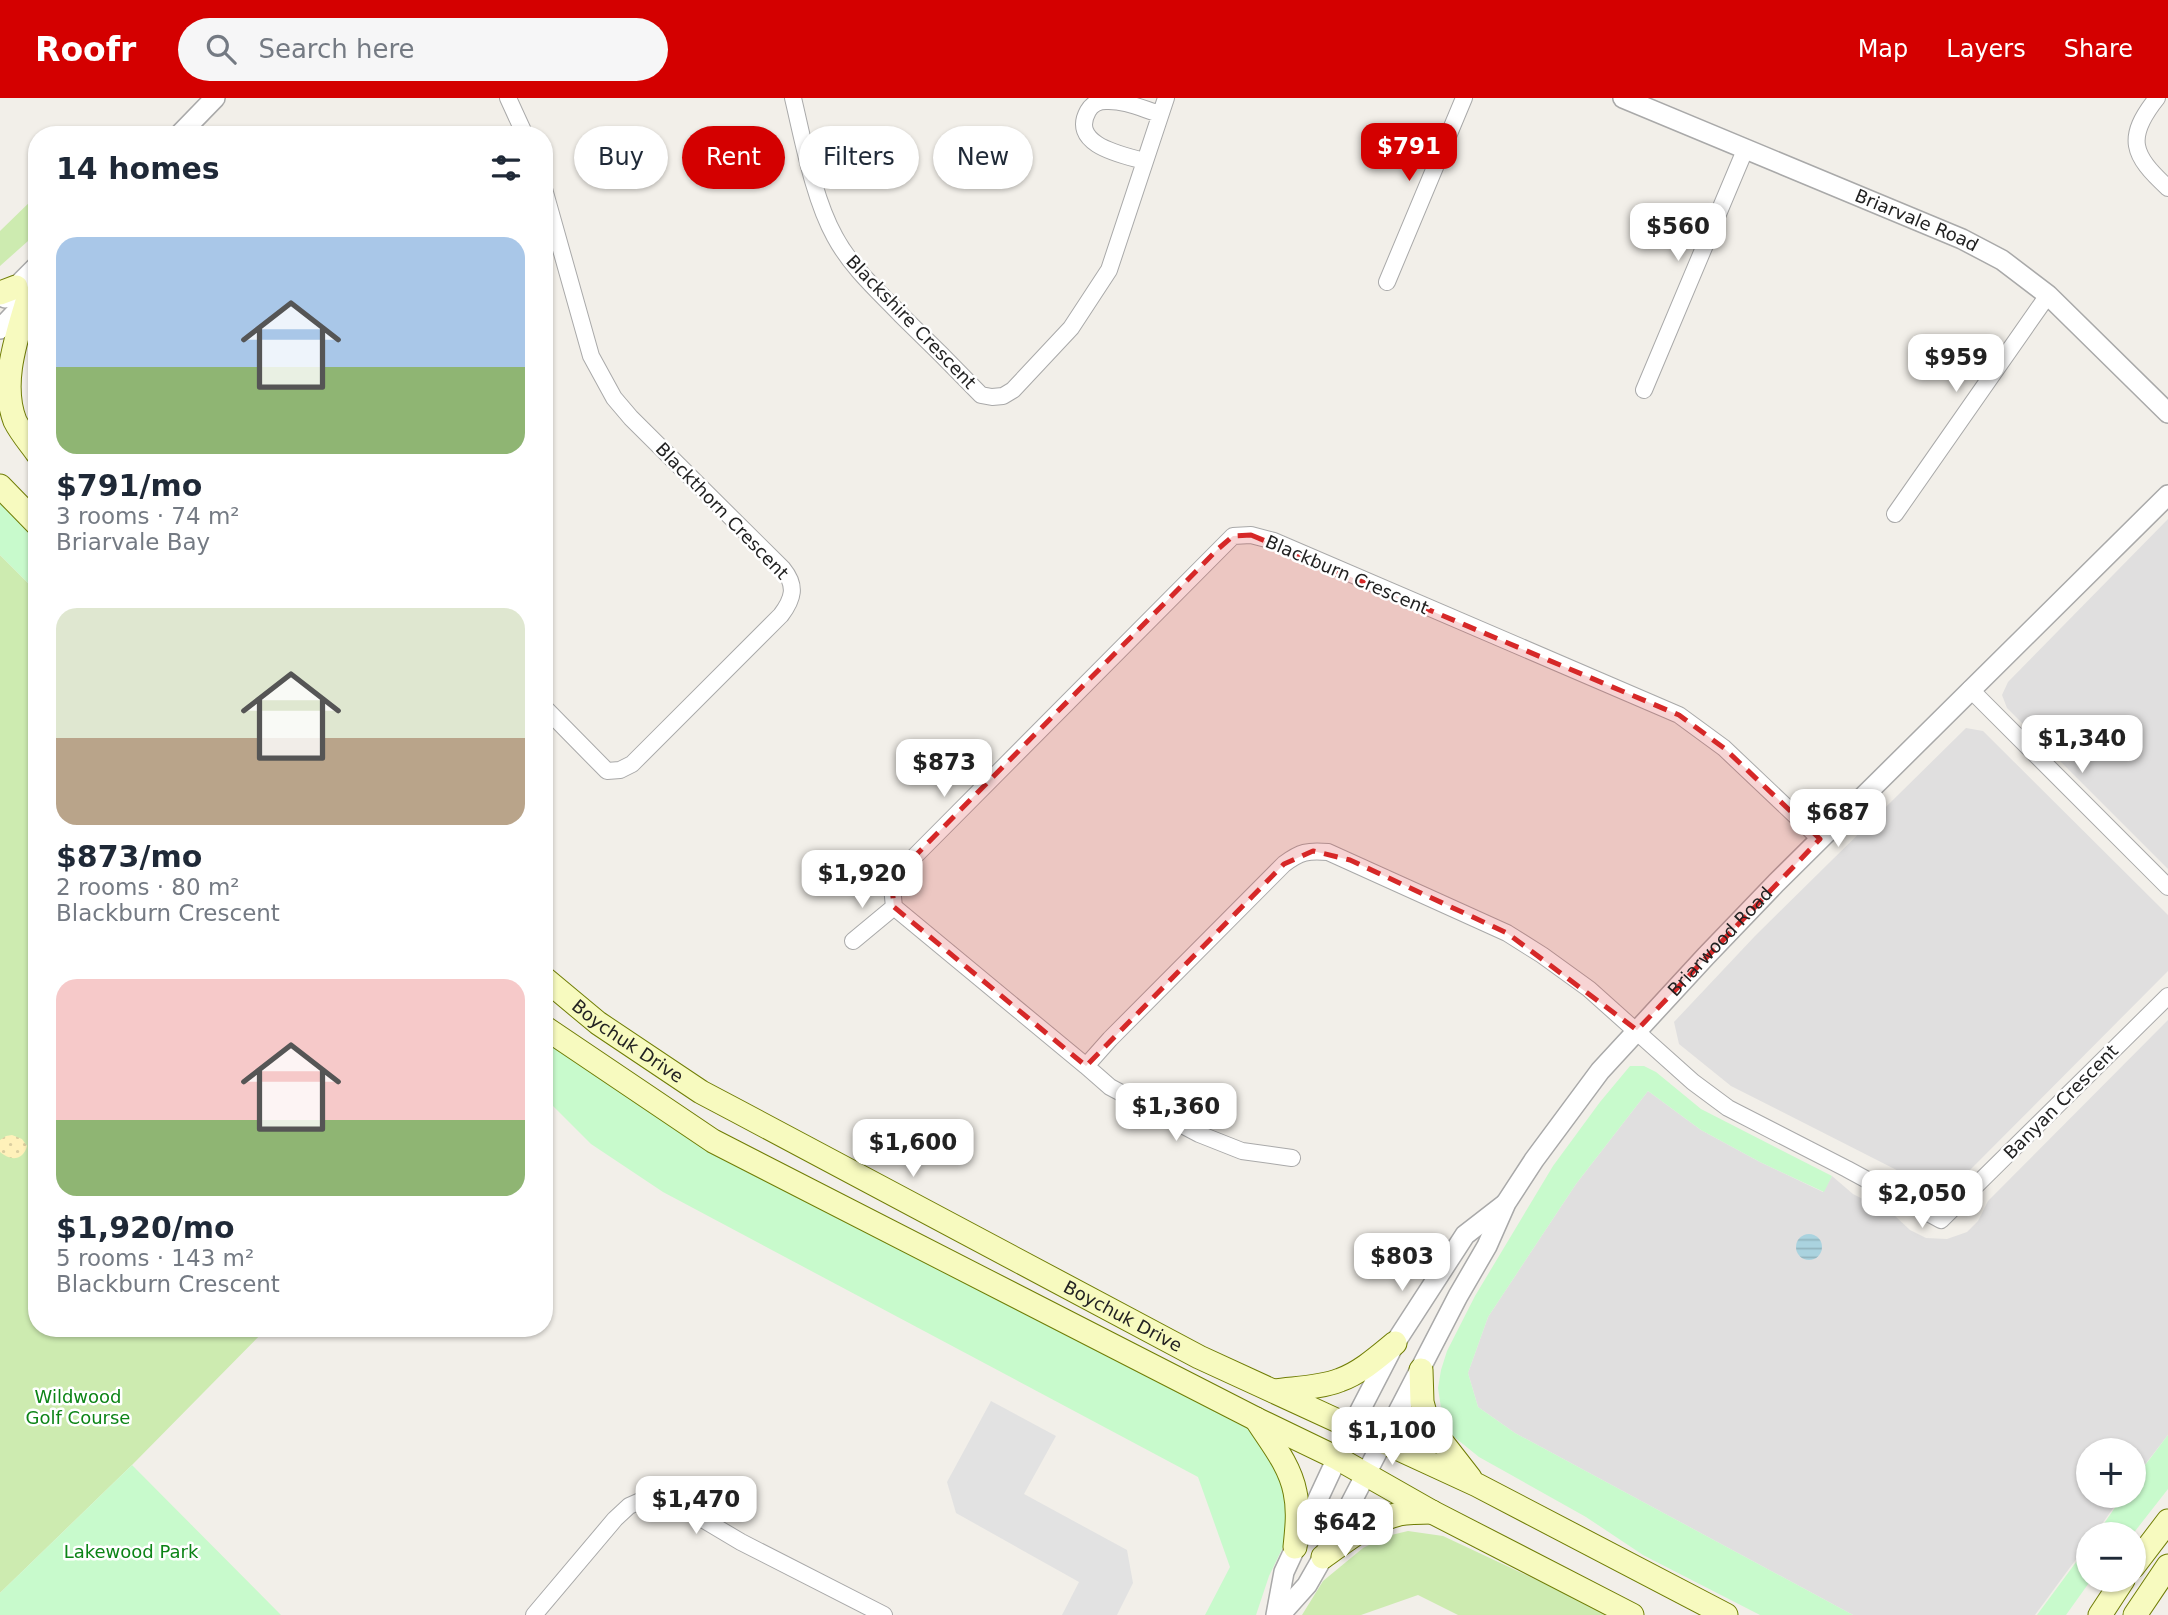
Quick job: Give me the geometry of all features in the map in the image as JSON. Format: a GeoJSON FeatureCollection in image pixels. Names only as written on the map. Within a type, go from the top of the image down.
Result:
{"type":"FeatureCollection","features":[{"type":"Feature","properties":{"kind":"main road"},"geometry":{"type":"LineString","coordinates":[[16,294],[6,389],[14,421],[28,440]]}},
{"type":"Feature","properties":{"kind":"main road"},"geometry":{"type":"LineString","coordinates":[[0,428],[28,457]]}},
{"type":"Feature","properties":{"kind":"main road"},"geometry":{"type":"LineString","coordinates":[[0,486],[28,515]]}},
{"type":"Feature","properties":{"kind":"main road","name":"Boychuk Drive"},"geometry":{"type":"LineString","coordinates":[[553,986],[598,1023],[701,1091],[1199,1357],[1477,1485],[1726,1615]]}},
{"type":"Feature","properties":{"kind":"main road","name":"Boychuk Drive"},"geometry":{"type":"LineString","coordinates":[[553,1033],[713,1141],[1256,1419],[1338,1458],[1432,1512],[1632,1615]]}},
{"type":"Feature","properties":{"kind":"main road"},"geometry":{"type":"LineString","coordinates":[[1273,1391],[1343,1380],[1371,1363],[1395,1343]]}},
{"type":"Feature","properties":{"kind":"main road"},"geometry":{"type":"LineString","coordinates":[[1421,1370],[1422,1402],[1428,1424],[1477,1485]]}},
{"type":"Feature","properties":{"kind":"main road"},"geometry":{"type":"LineString","coordinates":[[1256,1419],[1279,1454],[1295,1490],[1298,1516],[1295,1547]]}},
{"type":"Feature","properties":{"kind":"main road"},"geometry":{"type":"LineString","coordinates":[[1323,1557],[1357,1532],[1380,1520],[1402,1513],[1432,1512]]}},
{"type":"Feature","properties":{"kind":"main road"},"geometry":{"type":"LineString","coordinates":[[2146,1550],[2168,1521]]}},
{"type":"Feature","properties":{"kind":"main road"},"geometry":{"type":"LineString","coordinates":[[2135,1615],[2168,1566]]}},
{"type":"Feature","properties":{"kind":"main road"},"geometry":{"type":"LineString","coordinates":[[2100,1615],[2115,1592]]}},
{"type":"Feature","properties":{"kind":"street"},"geometry":{"type":"LineString","coordinates":[[188,126],[215,98]]}},
{"type":"Feature","properties":{"kind":"street"},"geometry":{"type":"LineString","coordinates":[[508,98],[521,126]]}},
{"type":"Feature","properties":{"kind":"street","name":"Blackshire Crescent"},"geometry":{"type":"LineString","coordinates":[[793,98],[824,213],[849,260],[981,395],[992,397],[1003,396],[1013,390],[1071,328],[1109,270],[1163,106]]}},
{"type":"Feature","properties":{"kind":"street"},"geometry":{"type":"LineString","coordinates":[[1387,282],[1464,98]]}},
{"type":"Feature","properties":{"kind":"street","name":"Briarvale Road"},"geometry":{"type":"LineString","coordinates":[[1623,98],[1962,239],[2002,260],[2048,295],[2168,413]]}},
{"type":"Feature","properties":{"kind":"street"},"geometry":{"type":"LineString","coordinates":[[2157,98],[2143,115],[2137,131],[2137,147],[2140,159],[2168,188]]}},
{"type":"Feature","properties":{"kind":"street"},"geometry":{"type":"LineString","coordinates":[[1144,161],[1098,145],[1087,135],[1084,128],[1085,116],[1091,106],[1104,101],[1163,106]]}},
{"type":"Feature","properties":{"kind":"street"},"geometry":{"type":"LineString","coordinates":[[1644,390],[1745,150]]}},
{"type":"Feature","properties":{"kind":"street","name":"Blackthorn Crescent"},"geometry":{"type":"LineString","coordinates":[[553,221],[591,356],[605,382],[631,418],[790,578],[792,591],[789,603],[781,615],[632,764],[620,770],[607,771],[553,716]]}},
{"type":"Feature","properties":{"kind":"street"},"geometry":{"type":"LineString","coordinates":[[0,329],[16,294],[28,278]]}},
{"type":"Feature","properties":{"kind":"street"},"geometry":{"type":"LineString","coordinates":[[1895,514],[2048,295]]}},
{"type":"Feature","properties":{"kind":"street","name":"Briarwood Road"},"geometry":{"type":"LineString","coordinates":[[1278,1615],[1307,1584],[1323,1557],[1458,1296],[1488,1246],[1506,1203],[1534,1160],[1600,1071],[1706,956],[1820,839],[2168,495]]}},
{"type":"Feature","properties":{"kind":"street","name":"Blackburn Crescent"},"geometry":{"type":"LineString","coordinates":[[894,907],[892,887],[907,863],[1233,536],[1251,536],[1274,541],[1679,715],[1724,748],[1820,839]]}},
{"type":"Feature","properties":{"kind":"street"},"geometry":{"type":"LineString","coordinates":[[1970,689],[2168,887]]}},
{"type":"Feature","properties":{"kind":"street"},"geometry":{"type":"LineString","coordinates":[[1086,1066],[1110,1038],[1284,864],[1298,854],[1313,851],[1328,852],[1350,860],[1507,933],[1588,989],[1637,1030]]}},
{"type":"Feature","properties":{"kind":"street"},"geometry":{"type":"LineString","coordinates":[[853,941],[894,907],[1110,1087],[1199,1134],[1242,1151],[1292,1158]]}},
{"type":"Feature","properties":{"kind":"street","name":"Banyan Crescent"},"geometry":{"type":"LineString","coordinates":[[1637,1030],[1693,1082],[1728,1108],[1847,1168],[1941,1220],[2168,996]]}},
{"type":"Feature","properties":{"kind":"street","name":"Briarwood Road"},"geometry":{"type":"LineString","coordinates":[[1278,1615],[1284,1572],[1352,1426],[1395,1343],[1430,1285],[1465,1235],[1506,1203]]}},
{"type":"Feature","properties":{"kind":"street"},"geometry":{"type":"LineString","coordinates":[[534,1615],[615,1519],[629,1506],[656,1494],[741,1542],[884,1615]]}},
{"type":"Feature","properties":{"kind":"highlighted area"},"geometry":{"type":"Polygon","coordinates":[[[1251,535],[1679,715],[1724,748],[1820,839],[1637,1030],[1507,933],[1350,860],[1313,851],[1284,864],[1086,1066],[894,907],[892,887],[907,864],[1218,549],[1233,536],[1251,535]]]}},
{"type":"Feature","properties":{"kind":"shaded area"},"geometry":{"type":"Polygon","coordinates":[[[2168,519],[2168,869],[2007,708],[2002,695],[2008,682],[2168,519]]]}},
{"type":"Feature","properties":{"kind":"shaded area"},"geometry":{"type":"Polygon","coordinates":[[[1966,728],[1983,731],[2168,915],[2168,971],[1960,1180],[1943,1190],[1932,1188],[1731,1086],[1679,1044],[1674,1022],[1755,936],[1966,728]]]}},
{"type":"Feature","properties":{"kind":"shaded area"},"geometry":{"type":"Polygon","coordinates":[[[2168,1020],[2168,1435],[2146,1463],[2146,1438],[2076,1438],[2076,1508],[2113,1508],[2103,1522],[2076,1522],[2076,1559],[2035,1615],[1853,1615],[1515,1433],[1478,1407],[1468,1373],[1488,1317],[1576,1184],[1648,1091],[1701,1130],[1823,1192],[1832,1176],[1853,1194],[1894,1215],[1910,1230],[1926,1238],[1947,1239],[1967,1232],[1978,1221],[1988,1201],[2168,1020]]]}},
{"type":"Feature","properties":{"kind":"shaded area"},"geometry":{"type":"Polygon","coordinates":[[[991,1401],[1056,1436],[1024,1494],[1127,1550],[1133,1583],[1117,1615],[1062,1615],[1079,1582],[956,1513],[947,1482],[991,1401]]]}},
{"type":"Feature","properties":{"kind":"green space"},"geometry":{"type":"Polygon","coordinates":[[[28,204],[28,241],[0,266],[0,231],[28,204]]]}},
{"type":"Feature","properties":{"kind":"green space"},"geometry":{"type":"Polygon","coordinates":[[[0,485],[28,513],[28,583],[0,555],[0,485]]]}},
{"type":"Feature","properties":{"kind":"green space","name":"Wildwood Golf Course"},"geometry":{"type":"Polygon","coordinates":[[[0,555],[28,583],[28,1337],[258,1337],[0,1593],[0,555]]]}},
{"type":"Feature","properties":{"kind":"green space"},"geometry":{"type":"Polygon","coordinates":[[[553,1033],[713,1141],[1256,1419],[1298,1516],[1269,1576],[1256,1615],[1205,1615],[1230,1567],[1198,1477],[663,1192],[591,1144],[553,1106],[553,1033]]]}},
{"type":"Feature","properties":{"kind":"green space"},"geometry":{"type":"Polygon","coordinates":[[[1630,1066],[1644,1066],[1656,1072],[1701,1109],[1832,1176],[1824,1192],[1701,1130],[1648,1091],[1576,1184],[1488,1317],[1468,1373],[1478,1407],[1515,1433],[1853,1615],[1760,1615],[1643,1555],[1586,1517],[1479,1457],[1453,1436],[1443,1421],[1438,1388],[1441,1370],[1447,1351],[1475,1296],[1553,1166],[1630,1066]]]}},
{"type":"Feature","properties":{"kind":"green space"},"geometry":{"type":"Polygon","coordinates":[[[2168,1435],[2168,1489],[2142,1522],[2105,1522],[2115,1508],[2146,1508],[2146,1464],[2168,1435]]]}},
{"type":"Feature","properties":{"kind":"green space","name":"Lakewood Park"},"geometry":{"type":"Polygon","coordinates":[[[132,1465],[281,1615],[0,1615],[0,1593],[132,1465]]]}},
{"type":"Feature","properties":{"kind":"green space"},"geometry":{"type":"Polygon","coordinates":[[[1408,1531],[1443,1536],[1611,1615],[1458,1615],[1418,1595],[1361,1615],[1302,1615],[1323,1581],[1363,1548],[1387,1536],[1408,1531]]]}},
{"type":"Feature","properties":{"kind":"green space"},"geometry":{"type":"Polygon","coordinates":[[[2076,1562],[2076,1592],[2082,1592],[2066,1615],[2037,1615],[2076,1562]]]}},
{"type":"Feature","properties":{"kind":"sand"},"geometry":{"type":"Polygon","coordinates":[[[12,1135],[22,1139],[27,1146],[22,1155],[16,1158],[0,1152],[0,1140],[12,1135]]]}},
{"type":"Feature","properties":{"kind":"water"},"geometry":{"type":"Polygon","coordinates":[[[1809,1234],[1818,1238],[1822,1247],[1818,1256],[1809,1260],[1800,1256],[1796,1247],[1800,1238],[1809,1234]]]}}]}
